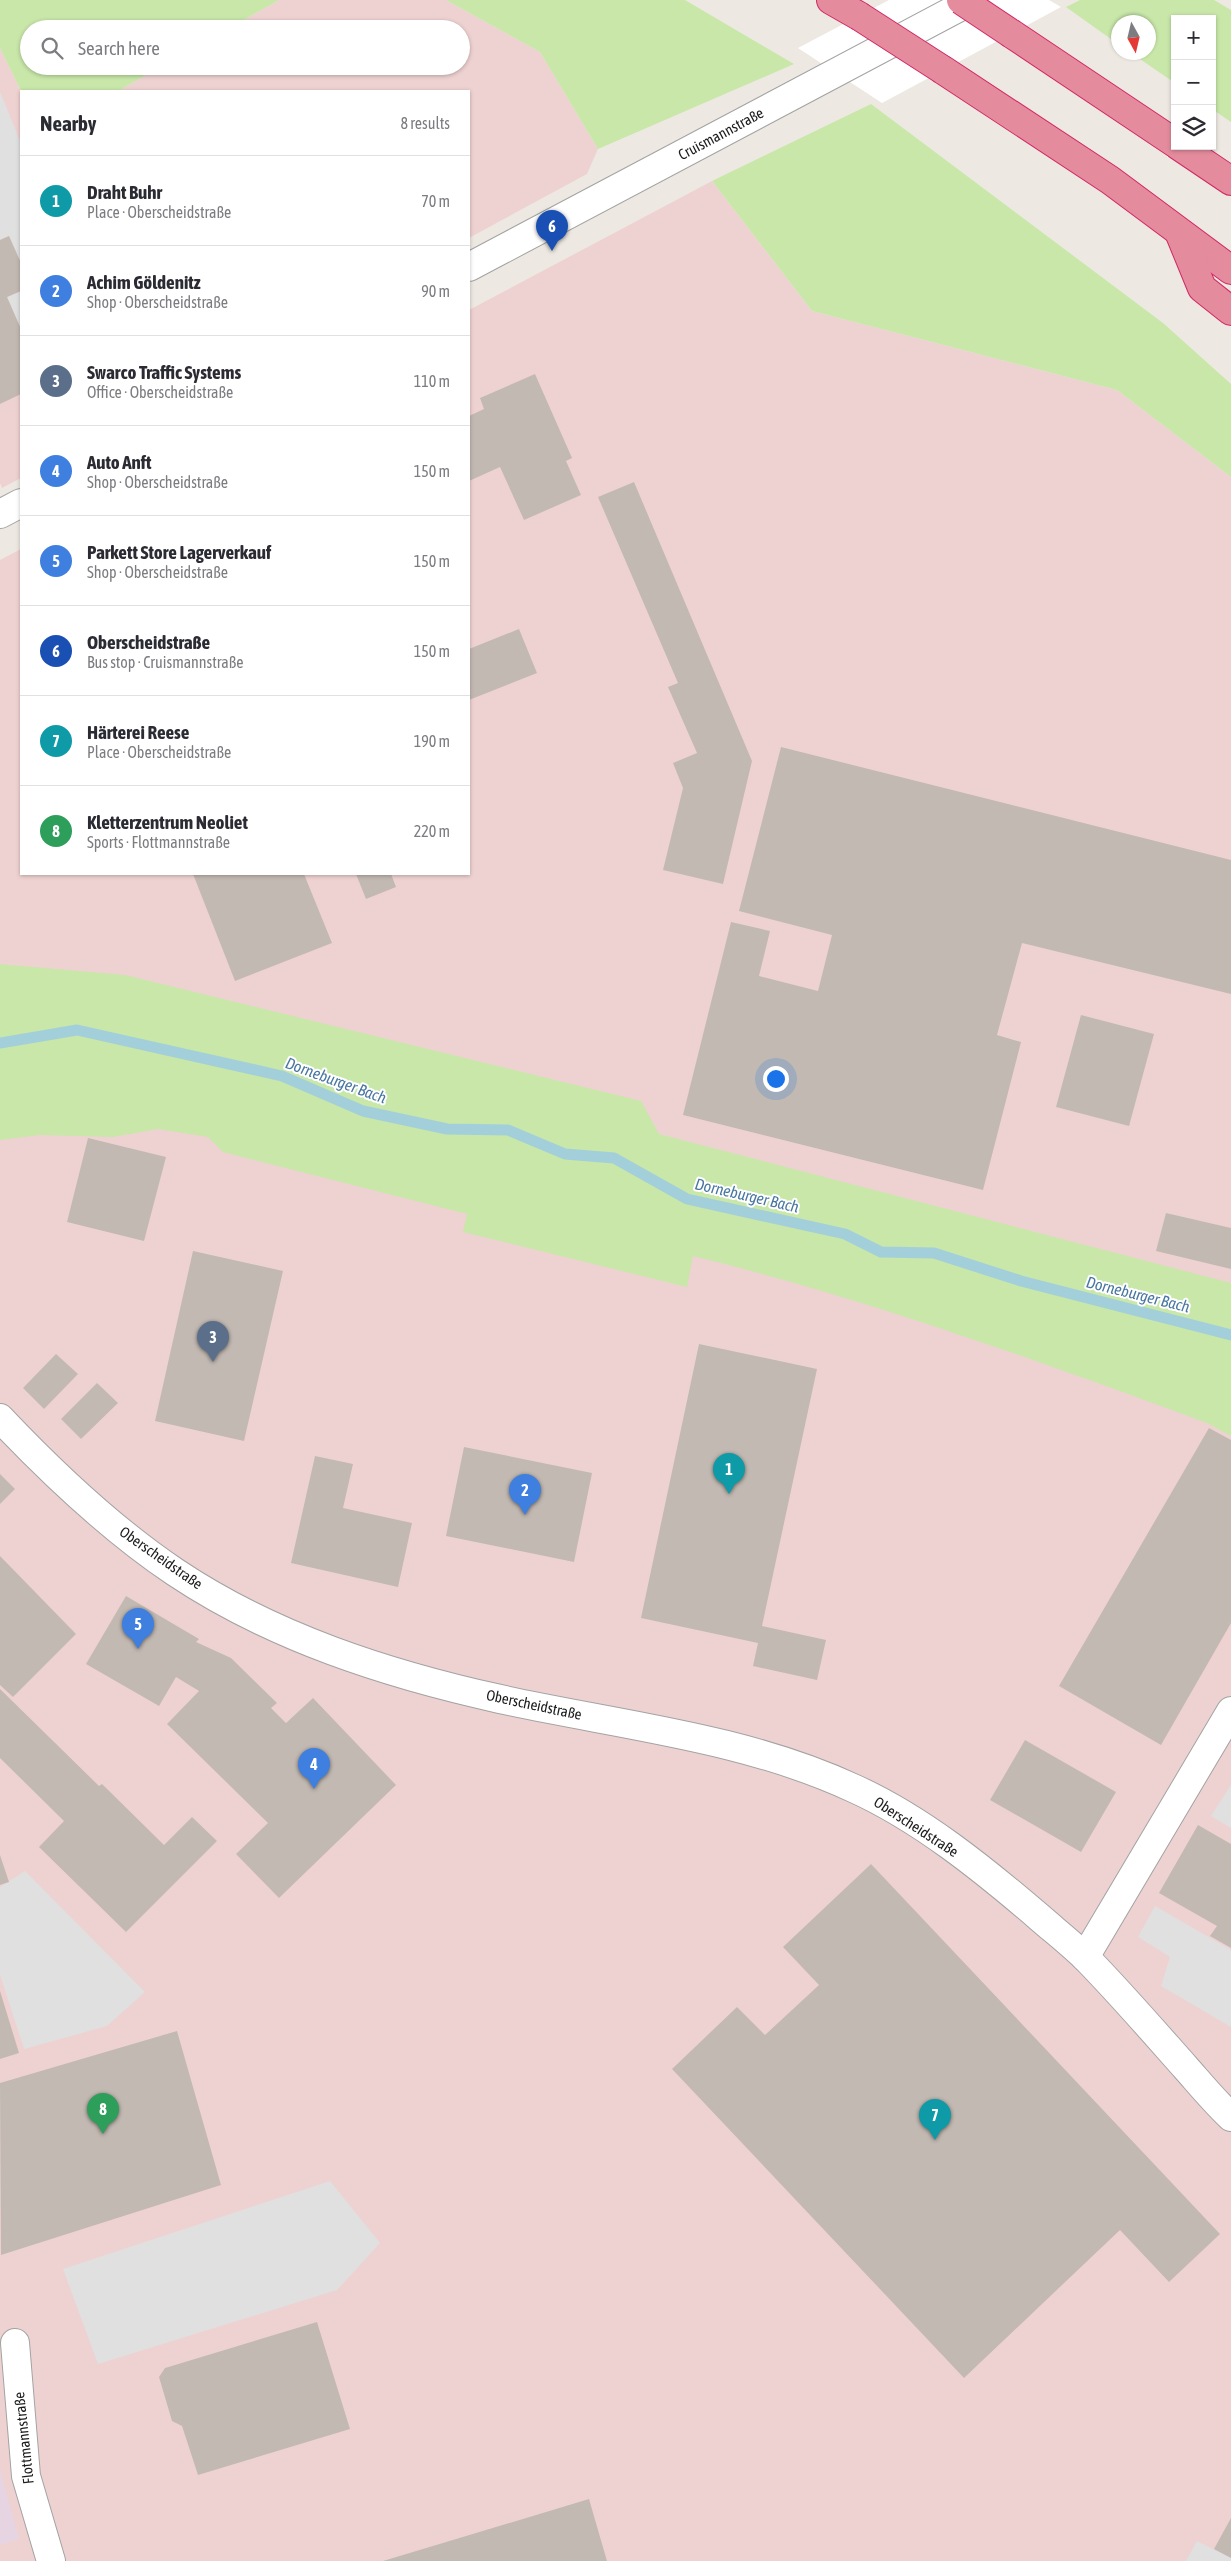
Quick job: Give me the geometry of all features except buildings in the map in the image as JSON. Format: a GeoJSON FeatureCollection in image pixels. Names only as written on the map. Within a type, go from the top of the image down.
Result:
{"type":"FeatureCollection","features":[{"type":"Feature","properties":{"kind":"highway"},"geometry":{"type":"LineString","coordinates":[[831,0],[943,70],[1110,180],[1231,270]]}},
{"type":"Feature","properties":{"kind":"highway"},"geometry":{"type":"LineString","coordinates":[[961,0],[1171,140]]}},
{"type":"Feature","properties":{"kind":"highway"},"geometry":{"type":"LineString","coordinates":[[1185,150],[1231,181]]}},
{"type":"Feature","properties":{"kind":"highway"},"geometry":{"type":"LineString","coordinates":[[1178,232],[1202,288],[1231,311]]}},
{"type":"Feature","properties":{"kind":"street","name":"Cruismannstraße"},"geometry":{"type":"LineString","coordinates":[[470,266],[974,0]]}},
{"type":"Feature","properties":{"kind":"street"},"geometry":{"type":"LineString","coordinates":[[0,514],[20,504]]}},
{"type":"Feature","properties":{"kind":"street","name":"Oberscheidstraße"},"geometry":{"type":"LineString","coordinates":[[0,1418],[36,1456],[128,1538],[177,1573],[241,1609],[289,1633],[346,1656],[402,1675],[499,1699],[680,1734],[796,1766],[853,1788],[898,1812],[994,1879],[1085,1957],[1231,2116]]}},
{"type":"Feature","properties":{"kind":"street"},"geometry":{"type":"LineString","coordinates":[[1085,1957],[1231,1710]]}},
{"type":"Feature","properties":{"kind":"street","name":"Flottmannstraße"},"geometry":{"type":"LineString","coordinates":[[15,2343],[26,2476],[50,2561]]}},
{"type":"Feature","properties":{"kind":"shaded area"},"geometry":{"type":"Polygon","coordinates":[[[279,0],[446,0],[540,52],[598,149],[587,174],[470,237],[470,90],[120,90],[146,75],[470,75],[470,20],[244,20],[279,0]]]}},
{"type":"Feature","properties":{"kind":"shaded area"},"geometry":{"type":"Polygon","coordinates":[[[0,48],[21,90],[20,479],[2,488],[0,483],[0,48]]]}},
{"type":"Feature","properties":{"kind":"shaded area"},"geometry":{"type":"Polygon","coordinates":[[[0,92],[20,141],[20,261],[9,236],[0,240],[0,92]]]}},
{"type":"Feature","properties":{"kind":"shaded area"},"geometry":{"type":"Polygon","coordinates":[[[712,181],[812,311],[1117,390],[1231,477],[1231,2561],[0,2561],[0,560],[20,550],[20,875],[470,875],[470,309],[712,181]]]}},
{"type":"Feature","properties":{"kind":"shaded area"},"geometry":{"type":"Polygon","coordinates":[[[20,291],[20,327],[7,297],[20,291]]]}},
{"type":"Feature","properties":{"kind":"shaded area"},"geometry":{"type":"Polygon","coordinates":[[[1231,1785],[1231,1828],[1211,1816],[1231,1785]]]}},
{"type":"Feature","properties":{"kind":"shaded area"},"geometry":{"type":"Polygon","coordinates":[[[25,1871],[145,1992],[107,2026],[24,2049],[0,1975],[0,1887],[25,1871]]]}},
{"type":"Feature","properties":{"kind":"shaded area"},"geometry":{"type":"Polygon","coordinates":[[[1155,1906],[1231,1950],[1231,2027],[1161,1986],[1170,1957],[1138,1937],[1155,1906]]]}},
{"type":"Feature","properties":{"kind":"shaded area"},"geometry":{"type":"Polygon","coordinates":[[[330,2181],[380,2243],[337,2290],[98,2364],[63,2269],[330,2181]]]}},
{"type":"Feature","properties":{"kind":"shaded area"},"geometry":{"type":"Polygon","coordinates":[[[0,2470],[19,2539],[0,2545],[0,2470]]]}},
{"type":"Feature","properties":{"kind":"shaded area"},"geometry":{"type":"Polygon","coordinates":[[[1197,2541],[1231,2558],[1231,2561],[1186,2561],[1197,2541]]]}},
{"type":"Feature","properties":{"kind":"green space"},"geometry":{"type":"Polygon","coordinates":[[[0,0],[279,0],[244,20],[20,20],[20,75],[146,75],[120,90],[21,90],[0,48],[0,0]]]}},
{"type":"Feature","properties":{"kind":"green space"},"geometry":{"type":"Polygon","coordinates":[[[446,0],[685,0],[794,64],[598,149],[540,52],[446,0]]]}},
{"type":"Feature","properties":{"kind":"green space"},"geometry":{"type":"Polygon","coordinates":[[[1080,0],[1214,0],[1231,10],[1231,122],[1216,112],[1216,15],[1171,15],[1171,80],[1141,60],[1156,60],[1156,15],[1111,15],[1111,39],[1066,7],[1080,0]]]}},
{"type":"Feature","properties":{"kind":"green space"},"geometry":{"type":"Polygon","coordinates":[[[871,104],[1163,323],[1231,384],[1231,477],[1117,390],[812,311],[712,181],[871,104]]]}},
{"type":"Feature","properties":{"kind":"green space"},"geometry":{"type":"Polygon","coordinates":[[[0,964],[125,975],[641,1101],[659,1134],[1231,1283],[1231,1436],[1207,1423],[953,1332],[759,1273],[693,1256],[687,1287],[463,1232],[467,1214],[223,1152],[208,1137],[158,1129],[113,1137],[40,1135],[0,1140],[0,964]]]}},
{"type":"Feature","properties":{"kind":"pier"},"geometry":{"type":"Polygon","coordinates":[[[889,0],[1049,0],[1061,7],[882,103],[798,48],[889,0]]]}},
{"type":"Feature","properties":{"kind":"waterway","name":"Dorneburger Bach"},"geometry":{"type":"LineString","coordinates":[[0,1043],[77,1030],[282,1076],[363,1111],[447,1129],[508,1130],[565,1154],[614,1158],[687,1199],[845,1234],[881,1252],[934,1253],[1021,1281],[1231,1335]]}},
{"type":"Feature","properties":{"kind":"place","name":"Oberscheidstraße"},"geometry":{"type":"Point","coordinates":[552,251]}},
{"type":"Feature","properties":{"kind":"place","name":"Swarco Traffic Systems"},"geometry":{"type":"Point","coordinates":[213,1362]}},
{"type":"Feature","properties":{"kind":"place","name":"Draht Buhr"},"geometry":{"type":"Point","coordinates":[729,1494]}},
{"type":"Feature","properties":{"kind":"place","name":"Achim Göldenitz"},"geometry":{"type":"Point","coordinates":[525,1515]}},
{"type":"Feature","properties":{"kind":"place","name":"Parkett Store Lagerverkauf"},"geometry":{"type":"Point","coordinates":[138,1649]}},
{"type":"Feature","properties":{"kind":"place","name":"Auto Anft"},"geometry":{"type":"Point","coordinates":[314,1789]}},
{"type":"Feature","properties":{"kind":"place","name":"Kletterzentrum Neoliet"},"geometry":{"type":"Point","coordinates":[103,2134]}},
{"type":"Feature","properties":{"kind":"place","name":"Härterei Reese"},"geometry":{"type":"Point","coordinates":[935,2140]}}]}
